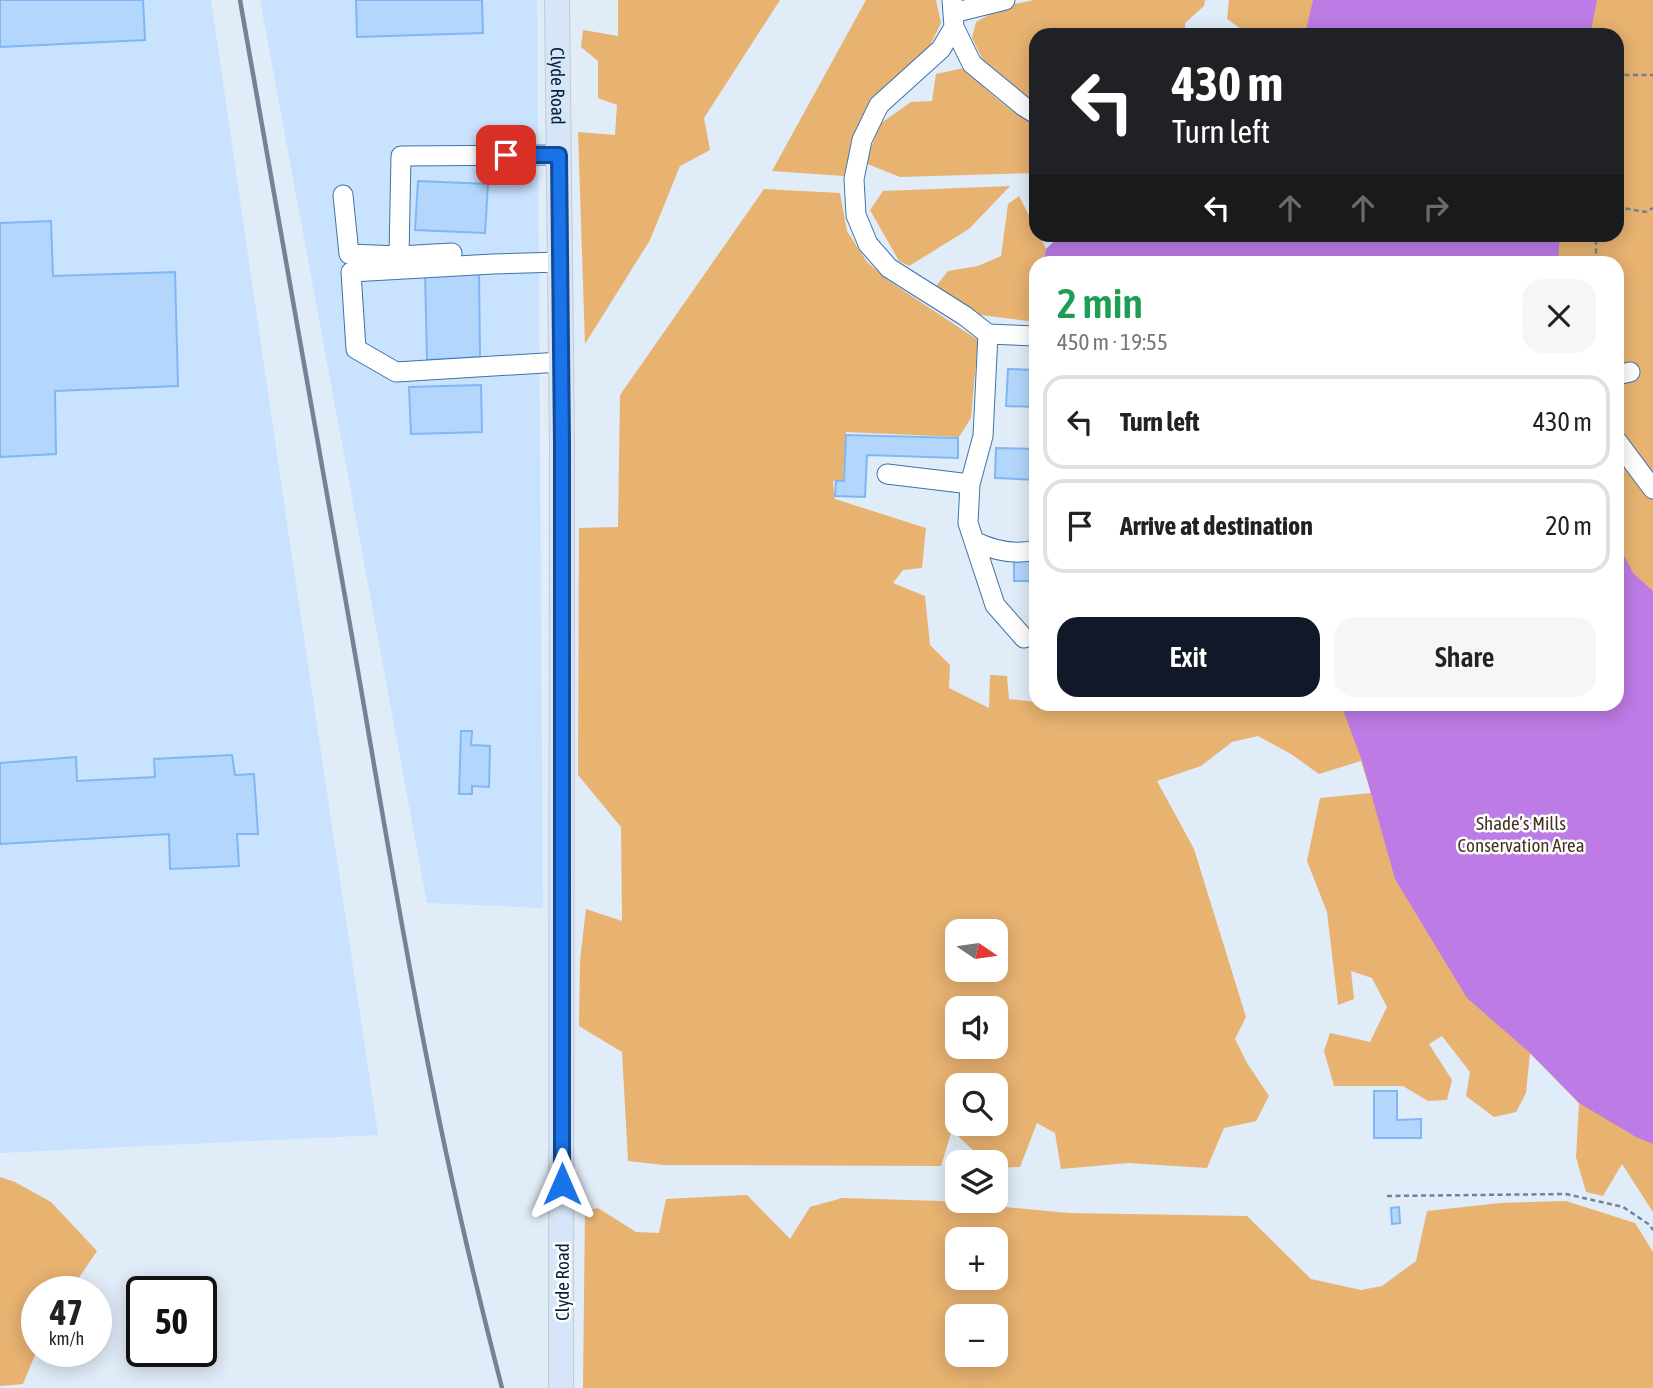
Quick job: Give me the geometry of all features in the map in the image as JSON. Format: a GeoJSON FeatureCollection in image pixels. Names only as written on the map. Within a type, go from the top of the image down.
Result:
{"type":"FeatureCollection","features":[{"type":"Feature","properties":{"kind":"main road","name":"Clyde Road"},"geometry":{"type":"LineString","coordinates":[[557,0],[561,262],[561,1388]]}},
{"type":"Feature","properties":{"kind":"lane"},"geometry":{"type":"LineString","coordinates":[[953,13],[1005,0]]}},
{"type":"Feature","properties":{"kind":"lane"},"geometry":{"type":"LineString","coordinates":[[953,13],[972,64],[1029,110]]}},
{"type":"Feature","properties":{"kind":"lane"},"geometry":{"type":"LineString","coordinates":[[953,13],[941,49],[879,105],[862,139],[854,179],[856,215],[868,244],[889,268],[965,316],[988,334],[1029,336]]}},
{"type":"Feature","properties":{"kind":"lane"},"geometry":{"type":"LineString","coordinates":[[399,256],[401,156],[559,155]]}},
{"type":"Feature","properties":{"kind":"lane"},"geometry":{"type":"LineString","coordinates":[[343,195],[349,254],[399,256],[481,252],[493,264]]}},
{"type":"Feature","properties":{"kind":"lane"},"geometry":{"type":"LineString","coordinates":[[561,262],[351,272],[356,349],[396,372],[561,362]]}},
{"type":"Feature","properties":{"kind":"lane"},"geometry":{"type":"LineString","coordinates":[[988,334],[983,436],[970,484],[968,523],[995,605],[1024,638]]}},
{"type":"Feature","properties":{"kind":"lane"},"geometry":{"type":"LineString","coordinates":[[1624,450],[1653,489]]}},
{"type":"Feature","properties":{"kind":"lane"},"geometry":{"type":"LineString","coordinates":[[887,474],[970,484]]}},
{"type":"Feature","properties":{"kind":"lane"},"geometry":{"type":"LineString","coordinates":[[976,542],[992,550],[1029,552]]}},
{"type":"Feature","properties":{"kind":"path"},"geometry":{"type":"LineString","coordinates":[[1624,75],[1653,75]]}},
{"type":"Feature","properties":{"kind":"path"},"geometry":{"type":"LineString","coordinates":[[1624,208],[1646,212],[1653,208]]}},
{"type":"Feature","properties":{"kind":"path"},"geometry":{"type":"LineString","coordinates":[[1388,1196],[1566,1194],[1623,1207],[1650,1225],[1653,1230]]}},
{"type":"Feature","properties":{"kind":"shaded area"},"geometry":{"type":"Polygon","coordinates":[[[0,0],[211,0],[378,1135],[0,1153],[0,0]]]}},
{"type":"Feature","properties":{"kind":"shaded area"},"geometry":{"type":"Polygon","coordinates":[[[260,0],[537,0],[543,908],[427,903],[260,0]]]}},
{"type":"Feature","properties":{"kind":"shaded area"},"geometry":{"type":"Polygon","coordinates":[[[1313,0],[1597,0],[1591,28],[1307,28],[1313,0]]]}},
{"type":"Feature","properties":{"kind":"shaded area"},"geometry":{"type":"Polygon","coordinates":[[[1054,242],[1559,242],[1558,256],[1044,256],[1046,249],[1054,242]]]}},
{"type":"Feature","properties":{"kind":"shaded area","name":"Shade’s Mills Conservation Area"},"geometry":{"type":"Polygon","coordinates":[[[1624,556],[1633,573],[1653,591],[1653,1144],[1636,1137],[1579,1103],[1529,1052],[1467,998],[1395,879],[1362,761],[1344,711],[1624,711],[1624,556]]]}},
{"type":"Feature","properties":{"kind":"green space"},"geometry":{"type":"Polygon","coordinates":[[[618,0],[780,0],[704,118],[710,150],[680,166],[650,240],[585,344],[578,132],[615,135],[617,105],[598,98],[598,61],[581,47],[583,30],[618,36],[618,0]]]}},
{"type":"Feature","properties":{"kind":"green space"},"geometry":{"type":"Polygon","coordinates":[[[866,0],[936,0],[941,23],[928,50],[858,128],[844,176],[772,171],[866,0]]]}},
{"type":"Feature","properties":{"kind":"green space"},"geometry":{"type":"Polygon","coordinates":[[[1034,0],[1205,0],[1204,6],[1185,23],[1185,28],[1029,28],[1029,98],[986,66],[972,38],[976,22],[1005,6],[1034,0]]]}},
{"type":"Feature","properties":{"kind":"green space"},"geometry":{"type":"Polygon","coordinates":[[[1229,0],[1653,0],[1653,1212],[1622,1164],[1603,1196],[1586,1192],[1576,1157],[1579,1103],[1530,1053],[1526,1093],[1516,1112],[1494,1117],[1466,1096],[1470,1072],[1442,1036],[1429,1044],[1452,1080],[1447,1100],[1428,1101],[1403,1086],[1334,1086],[1324,1051],[1330,1033],[1370,1042],[1387,1007],[1372,978],[1351,971],[1354,999],[1338,1005],[1327,912],[1307,861],[1320,798],[1371,793],[1361,761],[1319,774],[1291,754],[1258,736],[1232,742],[1201,766],[1157,781],[1194,849],[1246,1017],[1235,1039],[1269,1096],[1256,1121],[1224,1128],[1207,1168],[1128,1163],[1061,1169],[1055,1133],[1037,1123],[1020,1167],[1008,1168],[1008,1150],[973,1150],[958,1136],[1008,1136],[1008,1073],[945,1073],[945,1136],[950,1136],[941,1166],[664,1165],[628,1161],[622,1052],[579,1026],[580,960],[586,909],[622,921],[621,827],[578,775],[579,528],[618,527],[620,395],[764,189],[840,193],[847,231],[867,262],[889,281],[978,340],[971,418],[959,437],[846,432],[843,480],[833,481],[835,499],[926,528],[922,568],[903,570],[893,583],[925,596],[930,645],[950,665],[949,688],[989,708],[990,675],[1007,676],[1009,699],[1029,701],[1029,711],[1624,711],[1624,256],[1262,256],[1263,242],[1624,242],[1624,28],[1240,28],[1227,19],[1229,0]]]}},
{"type":"Feature","properties":{"kind":"green space"},"geometry":{"type":"Polygon","coordinates":[[[964,68],[1007,107],[1029,120],[1029,173],[900,177],[865,163],[880,124],[911,102],[932,101],[936,74],[964,68]]]}},
{"type":"Feature","properties":{"kind":"green space"},"geometry":{"type":"Polygon","coordinates":[[[1010,186],[969,229],[909,266],[899,261],[870,210],[883,191],[1010,186]]]}},
{"type":"Feature","properties":{"kind":"green space"},"geometry":{"type":"Polygon","coordinates":[[[1019,196],[1029,215],[1029,242],[1042,242],[1046,249],[1044,256],[1029,256],[1029,321],[973,314],[936,286],[948,271],[978,266],[1001,256],[1008,204],[1019,196]]]}},
{"type":"Feature","properties":{"kind":"green space"},"geometry":{"type":"Polygon","coordinates":[[[0,1177],[15,1182],[51,1202],[97,1251],[80,1276],[21,1276],[21,1367],[30,1367],[23,1384],[0,1386],[0,1177]]]}},
{"type":"Feature","properties":{"kind":"green space"},"geometry":{"type":"Polygon","coordinates":[[[747,1195],[790,1239],[810,1207],[842,1198],[945,1201],[945,1213],[1008,1213],[1008,1207],[1068,1213],[1247,1216],[1311,1279],[1361,1290],[1382,1286],[1416,1261],[1427,1211],[1500,1203],[1566,1201],[1635,1223],[1653,1252],[1653,1388],[583,1388],[585,1211],[598,1208],[636,1232],[659,1233],[666,1199],[747,1195]]]}},
{"type":"Feature","properties":{"kind":"building"},"geometry":{"type":"Polygon","coordinates":[[[0,0],[143,0],[145,40],[0,47],[0,0]]]}},
{"type":"Feature","properties":{"kind":"building"},"geometry":{"type":"Polygon","coordinates":[[[356,0],[482,0],[483,33],[357,37],[356,0]]]}},
{"type":"Feature","properties":{"kind":"building"},"geometry":{"type":"Polygon","coordinates":[[[418,181],[488,184],[485,233],[415,230],[418,181]]]}},
{"type":"Feature","properties":{"kind":"building"},"geometry":{"type":"Polygon","coordinates":[[[51,221],[53,276],[175,272],[178,386],[55,391],[56,454],[0,457],[0,223],[51,221]]]}},
{"type":"Feature","properties":{"kind":"building"},"geometry":{"type":"Polygon","coordinates":[[[479,270],[480,357],[427,360],[425,272],[479,270]]]}},
{"type":"Feature","properties":{"kind":"building"},"geometry":{"type":"Polygon","coordinates":[[[1008,369],[1029,370],[1029,407],[1006,406],[1008,369]]]}},
{"type":"Feature","properties":{"kind":"building"},"geometry":{"type":"Polygon","coordinates":[[[481,385],[482,432],[411,434],[409,387],[481,385]]]}},
{"type":"Feature","properties":{"kind":"building"},"geometry":{"type":"Polygon","coordinates":[[[846,435],[958,438],[958,458],[867,455],[865,497],[835,496],[836,481],[844,481],[846,435]]]}},
{"type":"Feature","properties":{"kind":"building"},"geometry":{"type":"Polygon","coordinates":[[[996,448],[1029,449],[1029,480],[995,478],[996,448]]]}},
{"type":"Feature","properties":{"kind":"building"},"geometry":{"type":"Polygon","coordinates":[[[1014,560],[1029,561],[1029,581],[1014,581],[1014,560]]]}},
{"type":"Feature","properties":{"kind":"building"},"geometry":{"type":"Polygon","coordinates":[[[461,731],[472,731],[471,745],[490,746],[489,787],[472,786],[472,794],[459,794],[461,731]]]}},
{"type":"Feature","properties":{"kind":"building"},"geometry":{"type":"Polygon","coordinates":[[[232,755],[235,775],[254,774],[258,834],[237,834],[239,866],[170,869],[169,834],[0,844],[0,763],[76,757],[77,781],[155,777],[154,759],[232,755]]]}},
{"type":"Feature","properties":{"kind":"building"},"geometry":{"type":"Polygon","coordinates":[[[1374,1091],[1397,1091],[1397,1120],[1421,1119],[1421,1138],[1374,1138],[1374,1091]]]}},
{"type":"Feature","properties":{"kind":"building"},"geometry":{"type":"Polygon","coordinates":[[[1399,1207],[1400,1223],[1392,1224],[1391,1208],[1399,1207]]]}},
{"type":"Feature","properties":{"kind":"railway"},"geometry":{"type":"LineString","coordinates":[[240,0],[420,1025],[456,1198],[502,1388]]}},
{"type":"Feature","properties":{"kind":"route"},"geometry":{"type":"LineString","coordinates":[[506,155],[559,155],[562,443],[562,1184]]}}]}
